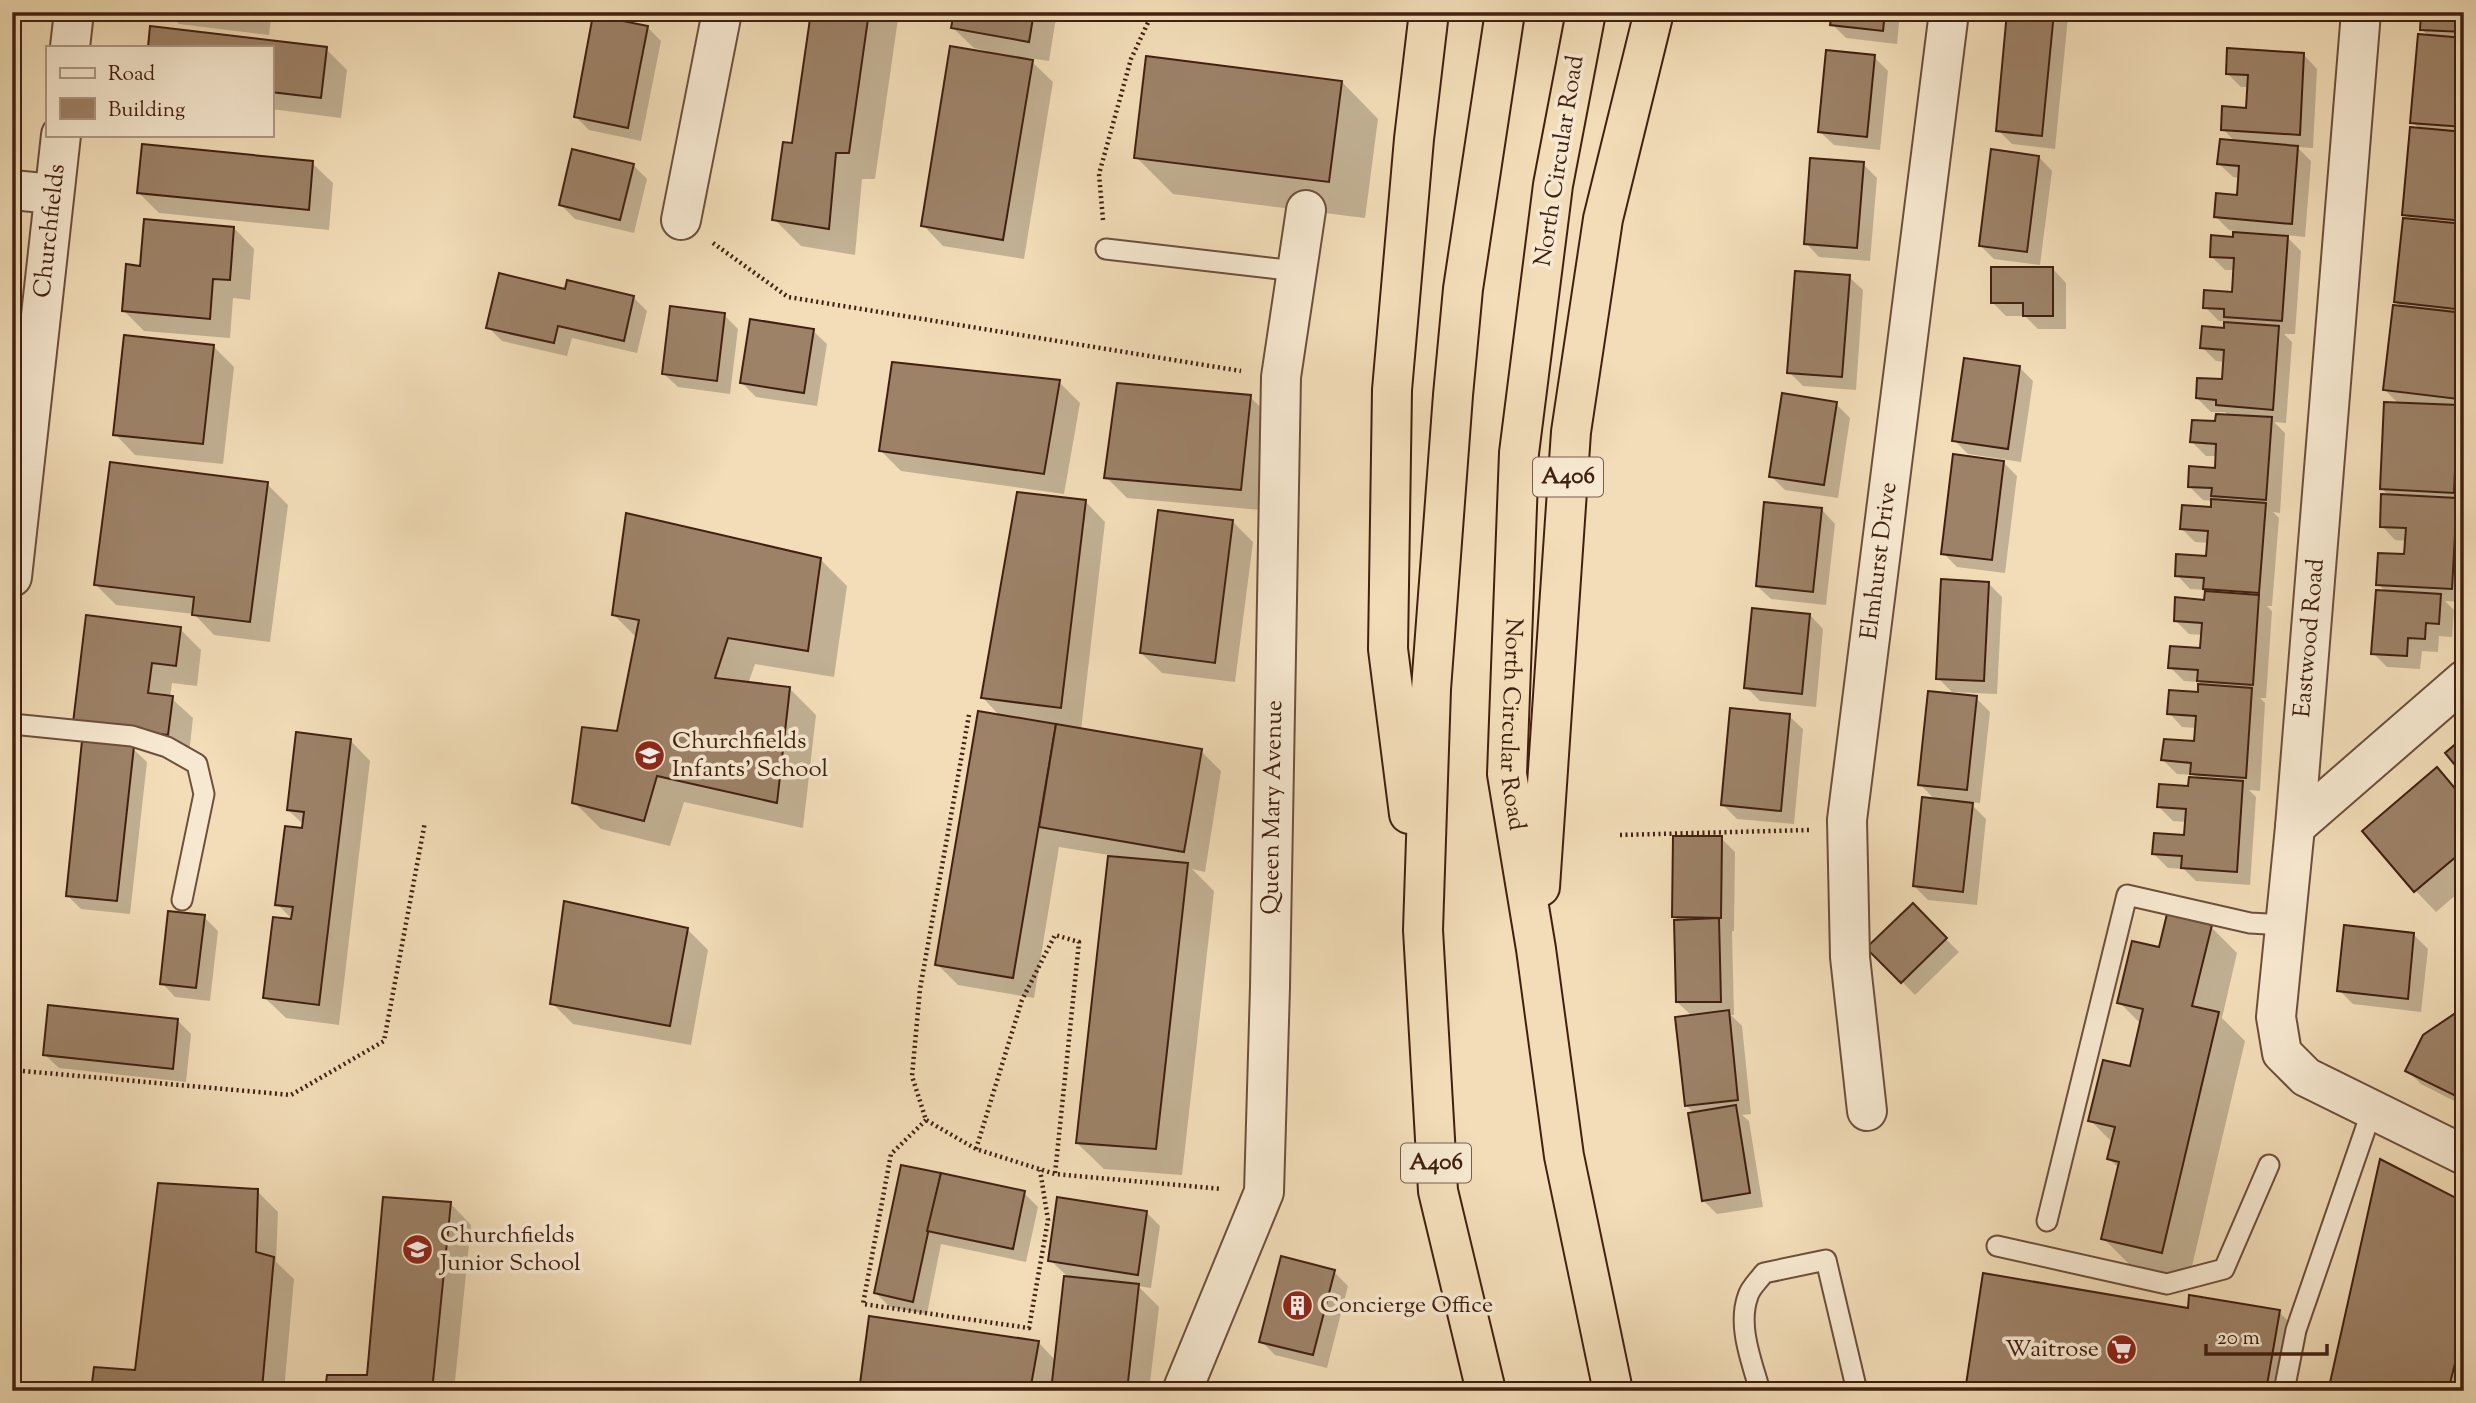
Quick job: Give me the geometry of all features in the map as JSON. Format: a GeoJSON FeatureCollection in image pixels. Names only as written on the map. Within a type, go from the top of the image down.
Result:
{"type":"FeatureCollection","features":[{"type":"Feature","properties":{"kind":"highway","name":"A406"},"geometry":{"type":"LineString","coordinates":[[1429,12],[1414,139],[1392,390],[1388,649],[1423,930],[1438,1191],[1486,1391]]}},
{"type":"Feature","properties":{"kind":"highway","name":"A406"},"geometry":{"type":"LineString","coordinates":[[1423,930],[1431,689],[1453,395],[1463,289],[1505,12]]}},
{"type":"Feature","properties":{"kind":"highway","name":"North Circular Road"},"geometry":{"type":"LineString","coordinates":[[1586,12],[1553,185],[1519,453],[1507,774],[1536,949],[1564,1156],[1613,1391]]}},
{"type":"Feature","properties":{"kind":"highway","name":"A406"},"geometry":{"type":"LineString","coordinates":[[1536,949],[1572,432],[1603,219],[1654,12]]}},
{"type":"Feature","properties":{"kind":"street"},"geometry":{"type":"LineString","coordinates":[[71,46],[74,12]]}},
{"type":"Feature","properties":{"kind":"street"},"geometry":{"type":"LineString","coordinates":[[681,220],[722,12]]}},
{"type":"Feature","properties":{"kind":"street","name":"Elmhurst Drive"},"geometry":{"type":"LineString","coordinates":[[1867,1111],[1850,957],[1847,820],[1949,12]]}},
{"type":"Feature","properties":{"kind":"street","name":"Eastwood Road"},"geometry":{"type":"LineString","coordinates":[[2361,12],[2295,827],[2276,1017],[2282,1053],[2306,1077],[2464,1155]]}},
{"type":"Feature","properties":{"kind":"street","name":"Churchfields"},"geometry":{"type":"LineString","coordinates":[[12,577],[61,136]]}},
{"type":"Feature","properties":{"kind":"street"},"geometry":{"type":"LineString","coordinates":[[12,190],[54,194]]}},
{"type":"Feature","properties":{"kind":"street","name":"Queen Mary Avenue"},"geometry":{"type":"LineString","coordinates":[[1182,1391],[1264,1192],[1271,973],[1281,377],[1306,210]]}},
{"type":"Feature","properties":{"kind":"street"},"geometry":{"type":"LineString","coordinates":[[2295,827],[2464,680]]}},
{"type":"Feature","properties":{"kind":"lane"},"geometry":{"type":"LineString","coordinates":[[1105,249],[1296,271]]}},
{"type":"Feature","properties":{"kind":"lane"},"geometry":{"type":"LineString","coordinates":[[12,724],[132,736],[167,747],[197,764],[204,794],[182,900]]}},
{"type":"Feature","properties":{"kind":"lane"},"geometry":{"type":"LineString","coordinates":[[2047,1221],[2127,895],[2250,923],[2285,925]]}},
{"type":"Feature","properties":{"kind":"lane"},"geometry":{"type":"LineString","coordinates":[[2284,1391],[2296,1329],[2372,1110]]}},
{"type":"Feature","properties":{"kind":"lane"},"geometry":{"type":"LineString","coordinates":[[1997,1246],[2167,1284],[2224,1269],[2269,1165]]}},
{"type":"Feature","properties":{"kind":"lane"},"geometry":{"type":"LineString","coordinates":[[1760,1391],[1746,1338],[1744,1320],[1748,1296],[1764,1273],[1826,1260],[1857,1391]]}},
{"type":"Feature","properties":{"kind":"path"},"geometry":{"type":"LineString","coordinates":[[1105,249],[1099,174],[1131,59],[1153,12]]}},
{"type":"Feature","properties":{"kind":"path"},"geometry":{"type":"LineString","coordinates":[[681,220],[789,296],[1281,377]]}},
{"type":"Feature","properties":{"kind":"path"},"geometry":{"type":"LineString","coordinates":[[969,715],[920,989],[912,1076],[926,1120],[976,1149],[1055,1174],[1264,1192]]}},
{"type":"Feature","properties":{"kind":"path"},"geometry":{"type":"LineString","coordinates":[[1619,835],[1803,832],[1847,820]]}},
{"type":"Feature","properties":{"kind":"path"},"geometry":{"type":"LineString","coordinates":[[12,1070],[290,1095],[384,1041],[425,822]]}},
{"type":"Feature","properties":{"kind":"path"},"geometry":{"type":"LineString","coordinates":[[976,1149],[1022,1000],[1055,935],[1079,942],[1055,1174]]}},
{"type":"Feature","properties":{"kind":"path"},"geometry":{"type":"LineString","coordinates":[[926,1120],[891,1154],[863,1304],[1029,1328],[1048,1220],[1040,1170]]}},
{"type":"Feature","properties":{"kind":"building"},"geometry":{"type":"Polygon","coordinates":[[[811,12],[869,12],[849,153],[836,153],[829,229],[772,220],[783,142],[792,143],[811,12]]]}},
{"type":"Feature","properties":{"kind":"building"},"geometry":{"type":"Polygon","coordinates":[[[954,12],[1034,12],[1029,42],[951,28],[954,12]]]}},
{"type":"Feature","properties":{"kind":"building"},"geometry":{"type":"Polygon","coordinates":[[[1832,12],[1885,12],[1883,31],[1830,25],[1832,12]]]}},
{"type":"Feature","properties":{"kind":"building"},"geometry":{"type":"Polygon","coordinates":[[[2007,12],[2054,12],[2042,136],[1996,131],[2007,12]]]}},
{"type":"Feature","properties":{"kind":"building"},"geometry":{"type":"Polygon","coordinates":[[[2421,12],[2464,12],[2464,32],[2420,30],[2421,12]]]}},
{"type":"Feature","properties":{"kind":"building"},"geometry":{"type":"Polygon","coordinates":[[[593,15],[648,26],[628,128],[574,117],[593,15]]]}},
{"type":"Feature","properties":{"kind":"building"},"geometry":{"type":"Polygon","coordinates":[[[150,26],[327,47],[321,98],[273,92],[273,46],[148,46],[150,26]]]}},
{"type":"Feature","properties":{"kind":"building"},"geometry":{"type":"Polygon","coordinates":[[[2418,34],[2464,38],[2464,127],[2410,123],[2418,34]]]}},
{"type":"Feature","properties":{"kind":"building"},"geometry":{"type":"Polygon","coordinates":[[[950,46],[1033,60],[1003,240],[921,226],[950,46]]]}},
{"type":"Feature","properties":{"kind":"building"},"geometry":{"type":"Polygon","coordinates":[[[2227,48],[2304,53],[2300,135],[2221,130],[2222,106],[2246,108],[2248,75],[2226,74],[2227,48]]]}},
{"type":"Feature","properties":{"kind":"building"},"geometry":{"type":"Polygon","coordinates":[[[1826,50],[1875,55],[1867,137],[1818,132],[1826,50]]]}},
{"type":"Feature","properties":{"kind":"building"},"geometry":{"type":"Polygon","coordinates":[[[1146,56],[1342,81],[1329,182],[1134,158],[1146,56]]]}},
{"type":"Feature","properties":{"kind":"building"},"geometry":{"type":"Polygon","coordinates":[[[2410,127],[2464,132],[2464,221],[2402,215],[2410,127]]]}},
{"type":"Feature","properties":{"kind":"building"},"geometry":{"type":"Polygon","coordinates":[[[2220,139],[2298,146],[2292,224],[2214,217],[2216,193],[2237,195],[2239,166],[2217,164],[2220,139]]]}},
{"type":"Feature","properties":{"kind":"building"},"geometry":{"type":"Polygon","coordinates":[[[142,144],[313,161],[309,210],[137,193],[142,144]]]}},
{"type":"Feature","properties":{"kind":"building"},"geometry":{"type":"Polygon","coordinates":[[[572,149],[634,164],[620,220],[559,205],[572,149]]]}},
{"type":"Feature","properties":{"kind":"building"},"geometry":{"type":"Polygon","coordinates":[[[1991,149],[2039,156],[2027,252],[1979,246],[1991,149]]]}},
{"type":"Feature","properties":{"kind":"building"},"geometry":{"type":"Polygon","coordinates":[[[1810,158],[1864,162],[1857,248],[1804,244],[1810,158]]]}},
{"type":"Feature","properties":{"kind":"building"},"geometry":{"type":"Polygon","coordinates":[[[2403,218],[2464,224],[2464,310],[2394,302],[2403,218]]]}},
{"type":"Feature","properties":{"kind":"building"},"geometry":{"type":"Polygon","coordinates":[[[144,219],[234,227],[230,280],[213,279],[210,319],[122,311],[126,264],[140,266],[144,219]]]}},
{"type":"Feature","properties":{"kind":"building"},"geometry":{"type":"Polygon","coordinates":[[[2233,232],[2288,236],[2282,321],[2224,317],[2224,309],[2203,308],[2204,290],[2232,292],[2234,258],[2210,257],[2211,235],[2233,237],[2233,232]]]}},
{"type":"Feature","properties":{"kind":"building"},"geometry":{"type":"Polygon","coordinates":[[[1991,267],[2053,267],[2053,316],[2023,316],[2023,303],[1991,303],[1991,267]]]}},
{"type":"Feature","properties":{"kind":"building"},"geometry":{"type":"Polygon","coordinates":[[[1795,271],[1850,275],[1842,377],[1787,373],[1795,271]]]}},
{"type":"Feature","properties":{"kind":"building"},"geometry":{"type":"Polygon","coordinates":[[[499,273],[565,289],[567,280],[634,296],[624,341],[558,326],[554,343],[486,328],[499,273]]]}},
{"type":"Feature","properties":{"kind":"building"},"geometry":{"type":"Polygon","coordinates":[[[2393,305],[2464,313],[2464,349],[2458,399],[2383,390],[2393,305]]]}},
{"type":"Feature","properties":{"kind":"building"},"geometry":{"type":"Polygon","coordinates":[[[670,306],[725,313],[717,381],[662,374],[670,306]]]}},
{"type":"Feature","properties":{"kind":"building"},"geometry":{"type":"Polygon","coordinates":[[[750,319],[814,329],[804,393],[740,383],[750,319]]]}},
{"type":"Feature","properties":{"kind":"building"},"geometry":{"type":"Polygon","coordinates":[[[2224,322],[2279,326],[2273,410],[2216,405],[2216,400],[2196,398],[2197,378],[2222,379],[2224,350],[2200,348],[2202,326],[2224,328],[2224,322]]]}},
{"type":"Feature","properties":{"kind":"building"},"geometry":{"type":"Polygon","coordinates":[[[124,335],[214,345],[203,444],[113,435],[124,335]]]}},
{"type":"Feature","properties":{"kind":"building"},"geometry":{"type":"Polygon","coordinates":[[[1964,358],[2020,366],[2008,449],[1952,441],[1964,358]]]}},
{"type":"Feature","properties":{"kind":"building"},"geometry":{"type":"Polygon","coordinates":[[[892,362],[1060,380],[1044,474],[879,451],[892,362]]]}},
{"type":"Feature","properties":{"kind":"building"},"geometry":{"type":"Polygon","coordinates":[[[1117,383],[1251,395],[1241,490],[1104,478],[1117,383]]]}},
{"type":"Feature","properties":{"kind":"building"},"geometry":{"type":"Polygon","coordinates":[[[1782,393],[1837,402],[1824,485],[1769,477],[1782,393]]]}},
{"type":"Feature","properties":{"kind":"building"},"geometry":{"type":"Polygon","coordinates":[[[2384,402],[2458,405],[2454,493],[2380,489],[2384,402]]]}},
{"type":"Feature","properties":{"kind":"building"},"geometry":{"type":"Polygon","coordinates":[[[2216,414],[2272,417],[2266,500],[2211,496],[2212,488],[2188,487],[2189,466],[2215,468],[2216,444],[2190,442],[2192,420],[2215,421],[2216,414]]]}},
{"type":"Feature","properties":{"kind":"building"},"geometry":{"type":"Polygon","coordinates":[[[1953,454],[2004,461],[1992,560],[1941,554],[1953,454]]]}},
{"type":"Feature","properties":{"kind":"building"},"geometry":{"type":"Polygon","coordinates":[[[110,462],[268,482],[250,622],[192,615],[194,597],[94,585],[110,462]]]}},
{"type":"Feature","properties":{"kind":"building"},"geometry":{"type":"Polygon","coordinates":[[[1017,492],[1086,500],[1061,708],[981,698],[1017,492]]]}},
{"type":"Feature","properties":{"kind":"building"},"geometry":{"type":"Polygon","coordinates":[[[2381,494],[2457,498],[2452,589],[2376,585],[2378,553],[2404,554],[2406,528],[2380,527],[2381,494]]]}},
{"type":"Feature","properties":{"kind":"building"},"geometry":{"type":"Polygon","coordinates":[[[2211,499],[2266,503],[2259,593],[2203,589],[2204,578],[2175,576],[2176,554],[2206,556],[2208,531],[2180,529],[2182,505],[2211,507],[2211,499]]]}},
{"type":"Feature","properties":{"kind":"building"},"geometry":{"type":"Polygon","coordinates":[[[1764,502],[1822,508],[1813,592],[1756,586],[1764,502]]]}},
{"type":"Feature","properties":{"kind":"building"},"geometry":{"type":"Polygon","coordinates":[[[1158,510],[1233,520],[1215,663],[1140,653],[1158,510]]]}},
{"type":"Feature","properties":{"kind":"building"},"geometry":{"type":"Polygon","coordinates":[[[626,513],[821,558],[808,651],[728,638],[715,678],[790,687],[777,803],[657,776],[644,821],[572,803],[582,727],[617,731],[639,620],[612,615],[626,513]]]}},
{"type":"Feature","properties":{"kind":"building"},"geometry":{"type":"Polygon","coordinates":[[[1941,579],[1989,582],[1984,681],[1936,679],[1941,579]]]}},
{"type":"Feature","properties":{"kind":"building"},"geometry":{"type":"Polygon","coordinates":[[[2376,590],[2441,594],[2439,624],[2426,623],[2425,639],[2408,638],[2407,656],[2371,654],[2376,590]]]}},
{"type":"Feature","properties":{"kind":"building"},"geometry":{"type":"Polygon","coordinates":[[[2205,591],[2259,595],[2253,685],[2197,681],[2198,670],[2168,668],[2170,646],[2200,648],[2202,623],[2174,621],[2175,597],[2204,600],[2205,591]]]}},
{"type":"Feature","properties":{"kind":"building"},"geometry":{"type":"Polygon","coordinates":[[[1752,608],[1810,614],[1802,694],[1744,688],[1752,608]]]}},
{"type":"Feature","properties":{"kind":"building"},"geometry":{"type":"Polygon","coordinates":[[[86,615],[181,627],[176,666],[152,663],[148,693],[173,696],[168,735],[73,723],[86,615]]]}},
{"type":"Feature","properties":{"kind":"building"},"geometry":{"type":"Polygon","coordinates":[[[2198,684],[2252,688],[2246,778],[2190,774],[2191,763],[2161,760],[2164,739],[2194,741],[2196,716],[2167,714],[2169,690],[2198,692],[2198,684]]]}},
{"type":"Feature","properties":{"kind":"building"},"geometry":{"type":"Polygon","coordinates":[[[1928,691],[1977,696],[1967,790],[1918,785],[1928,691]]]}},
{"type":"Feature","properties":{"kind":"building"},"geometry":{"type":"Polygon","coordinates":[[[1730,708],[1790,714],[1781,811],[1721,805],[1730,708]]]}},
{"type":"Feature","properties":{"kind":"building"},"geometry":{"type":"Polygon","coordinates":[[[978,711],[1056,724],[1013,978],[935,965],[978,711]]]}},
{"type":"Feature","properties":{"kind":"building"},"geometry":{"type":"Polygon","coordinates":[[[1056,724],[1202,749],[1184,852],[1039,827],[1056,724]]]}},
{"type":"Feature","properties":{"kind":"building"},"geometry":{"type":"Polygon","coordinates":[[[296,732],[351,739],[319,1005],[263,998],[273,917],[291,919],[293,907],[275,905],[285,826],[302,828],[304,812],[287,810],[296,732]]]}},
{"type":"Feature","properties":{"kind":"building"},"geometry":{"type":"Polygon","coordinates":[[[2464,737],[2464,776],[2445,753],[2464,737]]]}},
{"type":"Feature","properties":{"kind":"building"},"geometry":{"type":"Polygon","coordinates":[[[82,741],[134,746],[117,901],[66,896],[82,741]]]}},
{"type":"Feature","properties":{"kind":"building"},"geometry":{"type":"Polygon","coordinates":[[[2437,767],[2464,799],[2464,850],[2414,892],[2362,831],[2437,767]]]}},
{"type":"Feature","properties":{"kind":"building"},"geometry":{"type":"Polygon","coordinates":[[[2189,777],[2243,781],[2237,872],[2181,868],[2182,856],[2152,854],[2154,833],[2184,835],[2186,809],[2157,807],[2159,784],[2188,786],[2189,777]]]}},
{"type":"Feature","properties":{"kind":"building"},"geometry":{"type":"Polygon","coordinates":[[[1922,797],[1973,803],[1963,892],[1913,886],[1922,797]]]}},
{"type":"Feature","properties":{"kind":"building"},"geometry":{"type":"Polygon","coordinates":[[[1673,836],[1722,836],[1721,918],[1672,917],[1673,836]]]}},
{"type":"Feature","properties":{"kind":"building"},"geometry":{"type":"Polygon","coordinates":[[[1108,856],[1188,863],[1156,1149],[1076,1143],[1108,856]]]}},
{"type":"Feature","properties":{"kind":"building"},"geometry":{"type":"Polygon","coordinates":[[[564,901],[688,928],[670,1026],[550,1004],[564,901]]]}},
{"type":"Feature","properties":{"kind":"building"},"geometry":{"type":"Polygon","coordinates":[[[1913,903],[1947,938],[1901,983],[1866,948],[1913,903]]]}},
{"type":"Feature","properties":{"kind":"building"},"geometry":{"type":"Polygon","coordinates":[[[168,911],[205,915],[196,988],[160,984],[168,911]]]}},
{"type":"Feature","properties":{"kind":"building"},"geometry":{"type":"Polygon","coordinates":[[[2167,914],[2212,925],[2192,1006],[2219,1012],[2162,1253],[2101,1239],[2119,1162],[2107,1159],[2115,1127],[2088,1121],[2103,1060],[2130,1066],[2143,1009],[2117,1003],[2132,941],[2159,947],[2167,914]]]}},
{"type":"Feature","properties":{"kind":"building"},"geometry":{"type":"Polygon","coordinates":[[[1719,918],[1721,1002],[1676,1002],[1674,920],[1719,918]]]}},
{"type":"Feature","properties":{"kind":"building"},"geometry":{"type":"Polygon","coordinates":[[[2344,925],[2414,933],[2408,999],[2337,991],[2344,925]]]}},
{"type":"Feature","properties":{"kind":"building"},"geometry":{"type":"Polygon","coordinates":[[[48,1005],[178,1019],[173,1069],[43,1055],[48,1005]]]}},
{"type":"Feature","properties":{"kind":"building"},"geometry":{"type":"Polygon","coordinates":[[[1729,1010],[1738,1100],[1685,1106],[1675,1017],[1729,1010]]]}},
{"type":"Feature","properties":{"kind":"building"},"geometry":{"type":"Polygon","coordinates":[[[2457,1012],[2464,1016],[2464,1100],[2405,1071],[2423,1035],[2457,1012]]]}},
{"type":"Feature","properties":{"kind":"building"},"geometry":{"type":"Polygon","coordinates":[[[1736,1105],[1750,1193],[1702,1201],[1688,1113],[1736,1105]]]}},
{"type":"Feature","properties":{"kind":"building"},"geometry":{"type":"Polygon","coordinates":[[[2380,1159],[2464,1202],[2464,1328],[2448,1391],[2341,1391],[2329,1387],[2380,1159]]]}},
{"type":"Feature","properties":{"kind":"building"},"geometry":{"type":"Polygon","coordinates":[[[901,1165],[941,1173],[913,1302],[874,1293],[901,1165]]]}},
{"type":"Feature","properties":{"kind":"building"},"geometry":{"type":"Polygon","coordinates":[[[941,1173],[1025,1191],[1013,1249],[927,1231],[941,1173]]]}},
{"type":"Feature","properties":{"kind":"building"},"geometry":{"type":"Polygon","coordinates":[[[158,1183],[258,1189],[256,1252],[274,1257],[262,1389],[273,1391],[91,1391],[94,1367],[135,1370],[158,1183]]]}},
{"type":"Feature","properties":{"kind":"building"},"geometry":{"type":"Polygon","coordinates":[[[383,1197],[451,1202],[432,1391],[325,1391],[327,1375],[367,1375],[383,1197]]]}},
{"type":"Feature","properties":{"kind":"building"},"geometry":{"type":"Polygon","coordinates":[[[1057,1197],[1147,1211],[1138,1275],[1048,1261],[1057,1197]]]}},
{"type":"Feature","properties":{"kind":"building","name":"Concierge Office"},"geometry":{"type":"Polygon","coordinates":[[[1281,1256],[1335,1270],[1313,1355],[1259,1342],[1281,1256]]]}},
{"type":"Feature","properties":{"kind":"building","name":"Waitrose"},"geometry":{"type":"Polygon","coordinates":[[[1983,1273],[2188,1308],[2189,1295],[2280,1310],[2266,1391],[1965,1391],[1983,1273]]]}},
{"type":"Feature","properties":{"kind":"building"},"geometry":{"type":"Polygon","coordinates":[[[1064,1276],[1139,1284],[1127,1391],[1051,1391],[1064,1276]]]}},
{"type":"Feature","properties":{"kind":"building"},"geometry":{"type":"Polygon","coordinates":[[[869,1316],[1039,1341],[1030,1391],[859,1391],[869,1316]]]}},
{"type":"Feature","properties":{"kind":"place","name":"Churchfields Infants' School"},"geometry":{"type":"Point","coordinates":[649,756]}},
{"type":"Feature","properties":{"kind":"place","name":"Churchfields Junior School"},"geometry":{"type":"Point","coordinates":[417,1250]}},
{"type":"Feature","properties":{"kind":"place","name":"Concierge Office"},"geometry":{"type":"Point","coordinates":[1297,1306]}},
{"type":"Feature","properties":{"kind":"place","name":"Waitrose"},"geometry":{"type":"Point","coordinates":[2122,1350]}}]}
